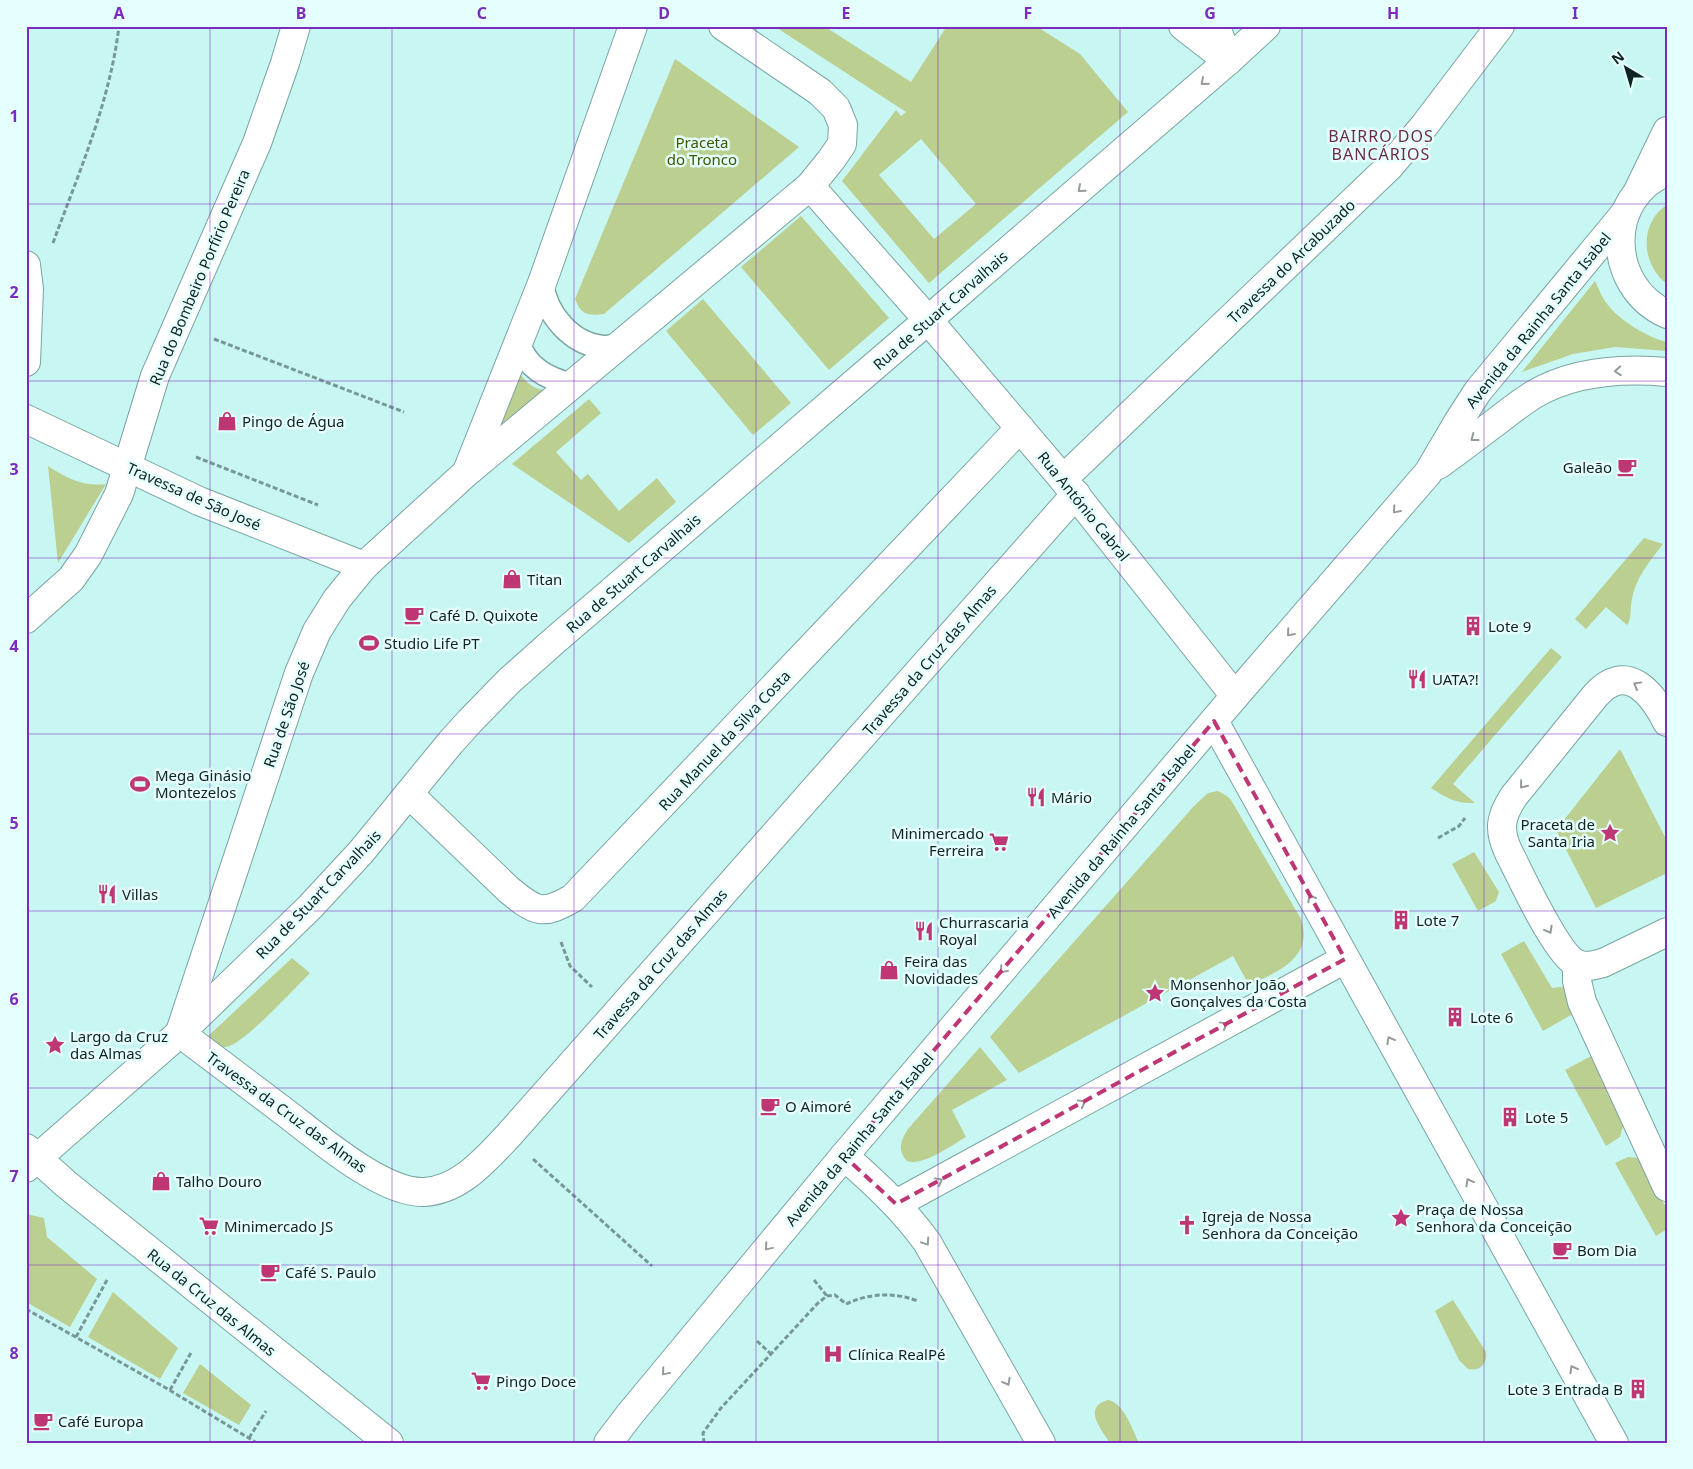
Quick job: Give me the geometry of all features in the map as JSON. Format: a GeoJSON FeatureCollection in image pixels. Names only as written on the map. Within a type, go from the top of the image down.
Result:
{"type":"FeatureCollection","features":[{"type":"Feature","properties":{"kind":"street","name":"Rua do Bombeiro Porfírio Pereira"},"geometry":{"type":"LineString","coordinates":[[26,619],[71,579],[88,556],[119,494],[155,376],[257,143],[296,26]]}},
{"type":"Feature","properties":{"kind":"street"},"geometry":{"type":"LineString","coordinates":[[466,473],[542,283],[633,26]]}},
{"type":"Feature","properties":{"kind":"street"},"geometry":{"type":"LineString","coordinates":[[466,473],[810,186],[832,160],[842,144],[843,125],[836,108],[820,92],[723,26]]}},
{"type":"Feature","properties":{"kind":"street"},"geometry":{"type":"LineString","coordinates":[[1183,26],[1228,61]]}},
{"type":"Feature","properties":{"kind":"street"},"geometry":{"type":"LineString","coordinates":[[1216,26],[1228,61]]}},
{"type":"Feature","properties":{"kind":"street","name":"Rua de Stuart Carvalhais"},"geometry":{"type":"LineString","coordinates":[[30,1158],[180,1033],[310,907],[344,872],[451,742],[509,681],[1228,61],[1266,26]]}},
{"type":"Feature","properties":{"kind":"street","name":"Travessa do Arcabuzado"},"geometry":{"type":"LineString","coordinates":[[1070,486],[1390,167],[1424,126],[1500,26]]}},
{"type":"Feature","properties":{"kind":"street","name":"Avenida da Rainha Santa Isabel"},"geometry":{"type":"LineString","coordinates":[[609,1440],[844,1156],[1235,696],[1428,473],[1478,391],[1630,205],[1667,131]]}},
{"type":"Feature","properties":{"kind":"street"},"geometry":{"type":"LineString","coordinates":[[1667,172],[1648,183],[1630,205],[1620,232],[1620,252],[1625,271],[1634,289],[1648,303],[1667,314]]}},
{"type":"Feature","properties":{"kind":"street"},"geometry":{"type":"LineString","coordinates":[[810,186],[928,320]]}},
{"type":"Feature","properties":{"kind":"street"},"geometry":{"type":"LineString","coordinates":[[26,265],[29,289],[26,362]]}},
{"type":"Feature","properties":{"kind":"street","name":"Rua António Cabral"},"geometry":{"type":"LineString","coordinates":[[928,320],[1070,486],[1235,696]]}},
{"type":"Feature","properties":{"kind":"street"},"geometry":{"type":"LineString","coordinates":[[1428,473],[1534,395],[1555,385],[1578,377],[1604,372],[1631,370],[1667,372]]}},
{"type":"Feature","properties":{"kind":"street","name":"Travessa de São José"},"geometry":{"type":"LineString","coordinates":[[26,419],[199,501],[364,566]]}},
{"type":"Feature","properties":{"kind":"street","name":"Rua Manuel da Silva Costa"},"geometry":{"type":"LineString","coordinates":[[409,794],[523,902],[536,909],[548,910],[573,898],[1020,428]]}},
{"type":"Feature","properties":{"kind":"street","name":"Rua de São José"},"geometry":{"type":"LineString","coordinates":[[180,1033],[299,673],[317,631],[337,599],[364,566],[466,473]]}},
{"type":"Feature","properties":{"kind":"street","name":"Travessa da Cruz das Almas"},"geometry":{"type":"LineString","coordinates":[[180,1033],[329,1145],[385,1182],[404,1189],[423,1192],[442,1189],[460,1181],[477,1168],[508,1136],[1070,486]]}},
{"type":"Feature","properties":{"kind":"street"},"geometry":{"type":"LineString","coordinates":[[1667,722],[1655,700],[1640,685],[1630,681],[1620,680],[1612,682],[1595,696],[1514,796],[1505,812],[1502,834],[1509,853],[1553,937],[1563,952],[1577,964],[1585,966],[1603,962],[1667,932]]}},
{"type":"Feature","properties":{"kind":"street"},"geometry":{"type":"LineString","coordinates":[[1214,721],[1614,1443]]}},
{"type":"Feature","properties":{"kind":"street"},"geometry":{"type":"LineString","coordinates":[[896,1204],[1345,959]]}},
{"type":"Feature","properties":{"kind":"street"},"geometry":{"type":"LineString","coordinates":[[1577,964],[1578,992],[1587,1016],[1667,1187]]}},
{"type":"Feature","properties":{"kind":"street"},"geometry":{"type":"LineString","coordinates":[[844,1156],[896,1204],[916,1227],[936,1256],[1041,1443]]}},
{"type":"Feature","properties":{"kind":"street","name":"Rua da Cruz das Almas"},"geometry":{"type":"LineString","coordinates":[[30,1158],[389,1443]]}},
{"type":"Feature","properties":{"kind":"lane"},"geometry":{"type":"LineString","coordinates":[[542,283],[544,298],[551,312],[570,333],[579,339],[604,347],[619,345]]}},
{"type":"Feature","properties":{"kind":"lane"},"geometry":{"type":"LineString","coordinates":[[518,342],[525,358],[536,369],[572,385]]}},
{"type":"Feature","properties":{"kind":"path"},"geometry":{"type":"LineString","coordinates":[[52,246],[105,100],[120,26]]}},
{"type":"Feature","properties":{"kind":"path"},"geometry":{"type":"LineString","coordinates":[[214,339],[404,412]]}},
{"type":"Feature","properties":{"kind":"path"},"geometry":{"type":"LineString","coordinates":[[196,457],[318,505]]}},
{"type":"Feature","properties":{"kind":"path"},"geometry":{"type":"LineString","coordinates":[[1438,838],[1462,824],[1466,811]]}},
{"type":"Feature","properties":{"kind":"path"},"geometry":{"type":"LineString","coordinates":[[540,1165],[652,1266]]}},
{"type":"Feature","properties":{"kind":"path"},"geometry":{"type":"LineString","coordinates":[[76,1337],[107,1280]]}},
{"type":"Feature","properties":{"kind":"path"},"geometry":{"type":"LineString","coordinates":[[814,1280],[827,1296]]}},
{"type":"Feature","properties":{"kind":"path"},"geometry":{"type":"LineString","coordinates":[[704,1443],[704,1433],[721,1408],[818,1303],[827,1296],[835,1295],[846,1304],[870,1295],[890,1295],[920,1302]]}},
{"type":"Feature","properties":{"kind":"path"},"geometry":{"type":"LineString","coordinates":[[26,1310],[170,1390],[257,1443]]}},
{"type":"Feature","properties":{"kind":"path"},"geometry":{"type":"LineString","coordinates":[[757,1341],[771,1354]]}},
{"type":"Feature","properties":{"kind":"path"},"geometry":{"type":"LineString","coordinates":[[170,1390],[192,1351]]}},
{"type":"Feature","properties":{"kind":"path"},"geometry":{"type":"LineString","coordinates":[[249,1438],[266,1411]]}},
{"type":"Feature","properties":{"kind":"highlighted area"},"geometry":{"type":"Polygon","coordinates":[[[1214,721],[1345,959],[896,1204],[844,1156],[1214,721]]]}},
{"type":"Feature","properties":{"kind":"green space"},"geometry":{"type":"Polygon","coordinates":[[[774,26],[824,26],[911,82],[947,26],[1036,26],[1080,54],[1128,112],[929,283],[842,181],[896,110],[901,116],[906,112],[774,26]],[[921,139],[879,175],[934,239],[976,204],[921,139]]]}},
{"type":"Feature","properties":{"kind":"green space","name":"Praceta do Tronco"},"geometry":{"type":"Polygon","coordinates":[[[675,59],[799,147],[604,314],[594,315],[586,313],[580,308],[575,299],[675,59]]]}},
{"type":"Feature","properties":{"kind":"green space"},"geometry":{"type":"Polygon","coordinates":[[[1667,204],[1667,284],[1654,270],[1650,261],[1647,243],[1650,225],[1656,214],[1667,204]]]}},
{"type":"Feature","properties":{"kind":"green space"},"geometry":{"type":"Polygon","coordinates":[[[801,216],[889,318],[829,370],[741,267],[801,216]]]}},
{"type":"Feature","properties":{"kind":"green space"},"geometry":{"type":"Polygon","coordinates":[[[1595,281],[1604,299],[1619,317],[1652,337],[1667,342],[1667,351],[1615,347],[1573,354],[1522,372],[1595,281]]]}},
{"type":"Feature","properties":{"kind":"green space"},"geometry":{"type":"Polygon","coordinates":[[[703,299],[791,403],[753,435],[666,331],[703,299]]]}},
{"type":"Feature","properties":{"kind":"green space"},"geometry":{"type":"Polygon","coordinates":[[[520,374],[531,385],[538,389],[547,390],[497,429],[520,374]]]}},
{"type":"Feature","properties":{"kind":"green space"},"geometry":{"type":"Polygon","coordinates":[[[589,399],[601,413],[556,452],[581,480],[588,474],[619,511],[657,478],[676,502],[629,543],[512,464],[589,399]]]}},
{"type":"Feature","properties":{"kind":"green space"},"geometry":{"type":"Polygon","coordinates":[[[48,466],[76,481],[98,485],[106,484],[58,563],[48,466]]]}},
{"type":"Feature","properties":{"kind":"green space"},"geometry":{"type":"Polygon","coordinates":[[[1644,538],[1663,544],[1644,570],[1637,584],[1632,599],[1629,623],[1627,625],[1606,607],[1586,629],[1575,619],[1644,538]]]}},
{"type":"Feature","properties":{"kind":"green space"},"geometry":{"type":"Polygon","coordinates":[[[1551,648],[1562,657],[1453,784],[1475,803],[1452,800],[1431,788],[1551,648]]]}},
{"type":"Feature","properties":{"kind":"green space"},"geometry":{"type":"Polygon","coordinates":[[[1620,749],[1667,841],[1667,873],[1596,908],[1556,830],[1620,749]]]}},
{"type":"Feature","properties":{"kind":"green space"},"geometry":{"type":"Polygon","coordinates":[[[1218,791],[1231,800],[1301,919],[1304,932],[1298,954],[1281,969],[1249,985],[1233,956],[1019,1073],[990,1037],[1194,806],[1208,793],[1218,791]]]}},
{"type":"Feature","properties":{"kind":"green space"},"geometry":{"type":"Polygon","coordinates":[[[1474,852],[1499,892],[1496,901],[1478,911],[1452,864],[1474,852]]]}},
{"type":"Feature","properties":{"kind":"green space"},"geometry":{"type":"Polygon","coordinates":[[[1524,941],[1552,988],[1563,987],[1573,1007],[1574,1012],[1571,1015],[1543,1031],[1501,954],[1524,941]]]}},
{"type":"Feature","properties":{"kind":"green space"},"geometry":{"type":"Polygon","coordinates":[[[292,958],[310,973],[256,1027],[234,1044],[226,1047],[206,1038],[292,958]]]}},
{"type":"Feature","properties":{"kind":"green space"},"geometry":{"type":"Polygon","coordinates":[[[980,1047],[1007,1080],[952,1110],[966,1137],[929,1158],[921,1161],[907,1161],[902,1153],[901,1145],[908,1129],[980,1047]]]}},
{"type":"Feature","properties":{"kind":"green space"},"geometry":{"type":"Polygon","coordinates":[[[1593,1055],[1624,1122],[1620,1137],[1606,1146],[1565,1070],[1593,1055]]]}},
{"type":"Feature","properties":{"kind":"green space"},"geometry":{"type":"Polygon","coordinates":[[[1628,1157],[1638,1158],[1644,1162],[1667,1210],[1667,1229],[1656,1236],[1615,1163],[1628,1157]]]}},
{"type":"Feature","properties":{"kind":"green space"},"geometry":{"type":"Polygon","coordinates":[[[26,1214],[44,1218],[47,1237],[97,1279],[70,1327],[26,1302],[26,1214]]]}},
{"type":"Feature","properties":{"kind":"green space"},"geometry":{"type":"Polygon","coordinates":[[[113,1292],[178,1348],[160,1379],[88,1337],[113,1292]]]}},
{"type":"Feature","properties":{"kind":"green space"},"geometry":{"type":"Polygon","coordinates":[[[1453,1300],[1486,1352],[1486,1360],[1479,1368],[1468,1369],[1459,1360],[1435,1311],[1453,1300]]]}},
{"type":"Feature","properties":{"kind":"green space"},"geometry":{"type":"Polygon","coordinates":[[[200,1364],[251,1405],[239,1425],[183,1393],[200,1364]]]}},
{"type":"Feature","properties":{"kind":"green space"},"geometry":{"type":"Polygon","coordinates":[[[1109,1400],[1124,1412],[1139,1443],[1110,1443],[1096,1419],[1095,1413],[1096,1407],[1109,1400]]]}},
{"type":"Feature","properties":{"kind":"place","name":"Pingo de Água"},"geometry":{"type":"Point","coordinates":[227,421]}},
{"type":"Feature","properties":{"kind":"place","name":"Galeão"},"geometry":{"type":"Point","coordinates":[1627,467]}},
{"type":"Feature","properties":{"kind":"place","name":"Titan"},"geometry":{"type":"Point","coordinates":[512,579]}},
{"type":"Feature","properties":{"kind":"place","name":"Café D. Quixote"},"geometry":{"type":"Point","coordinates":[414,615]}},
{"type":"Feature","properties":{"kind":"place","name":"Lote 9"},"geometry":{"type":"Point","coordinates":[1473,626]}},
{"type":"Feature","properties":{"kind":"place","name":"Studio Life PT"},"geometry":{"type":"Point","coordinates":[369,643]}},
{"type":"Feature","properties":{"kind":"place","name":"UATA?!"},"geometry":{"type":"Point","coordinates":[1417,679]}},
{"type":"Feature","properties":{"kind":"place","name":"Mega Ginásio Montezelos"},"geometry":{"type":"Point","coordinates":[140,784]}},
{"type":"Feature","properties":{"kind":"place","name":"Mário"},"geometry":{"type":"Point","coordinates":[1036,797]}},
{"type":"Feature","properties":{"kind":"place","name":"Praceta de Santa Iria"},"geometry":{"type":"Point","coordinates":[1610,833]}},
{"type":"Feature","properties":{"kind":"place","name":"Minimercado Ferreira"},"geometry":{"type":"Point","coordinates":[999,842]}},
{"type":"Feature","properties":{"kind":"place","name":"Villas"},"geometry":{"type":"Point","coordinates":[107,894]}},
{"type":"Feature","properties":{"kind":"place","name":"Lote 7"},"geometry":{"type":"Point","coordinates":[1401,920]}},
{"type":"Feature","properties":{"kind":"place","name":"Churrascaria Royal"},"geometry":{"type":"Point","coordinates":[924,931]}},
{"type":"Feature","properties":{"kind":"place","name":"Feira das Novidades"},"geometry":{"type":"Point","coordinates":[889,970]}},
{"type":"Feature","properties":{"kind":"place","name":"Monsenhor João Gonçalves da Costa"},"geometry":{"type":"Point","coordinates":[1155,993]}},
{"type":"Feature","properties":{"kind":"place","name":"Lote 6"},"geometry":{"type":"Point","coordinates":[1455,1017]}},
{"type":"Feature","properties":{"kind":"place","name":"Largo da Cruz das Almas"},"geometry":{"type":"Point","coordinates":[55,1045]}},
{"type":"Feature","properties":{"kind":"place","name":"O Aimoré"},"geometry":{"type":"Point","coordinates":[770,1106]}},
{"type":"Feature","properties":{"kind":"place","name":"Lote 5"},"geometry":{"type":"Point","coordinates":[1510,1117]}},
{"type":"Feature","properties":{"kind":"place","name":"Talho Douro"},"geometry":{"type":"Point","coordinates":[161,1181]}},
{"type":"Feature","properties":{"kind":"place","name":"Praça de Nossa Senhora da Conceição"},"geometry":{"type":"Point","coordinates":[1401,1218]}},
{"type":"Feature","properties":{"kind":"place","name":"Igreja de Nossa Senhora da Conceição"},"geometry":{"type":"Point","coordinates":[1187,1225]}},
{"type":"Feature","properties":{"kind":"place","name":"Minimercado JS"},"geometry":{"type":"Point","coordinates":[209,1226]}},
{"type":"Feature","properties":{"kind":"place","name":"Bom Dia"},"geometry":{"type":"Point","coordinates":[1562,1250]}},
{"type":"Feature","properties":{"kind":"place","name":"Café S. Paulo"},"geometry":{"type":"Point","coordinates":[270,1272]}},
{"type":"Feature","properties":{"kind":"place","name":"Clínica RealPé"},"geometry":{"type":"Point","coordinates":[833,1354]}},
{"type":"Feature","properties":{"kind":"place","name":"Pingo Doce"},"geometry":{"type":"Point","coordinates":[481,1381]}},
{"type":"Feature","properties":{"kind":"place","name":"Lote 3 Entrada B"},"geometry":{"type":"Point","coordinates":[1638,1389]}},
{"type":"Feature","properties":{"kind":"place","name":"Café Europa"},"geometry":{"type":"Point","coordinates":[43,1421]}},
{"type":"Feature","properties":{"kind":"district","name":"BAIRRO DOS BANCÁRIOS"},"geometry":{"type":"Point","coordinates":[1381,145]}}]}
